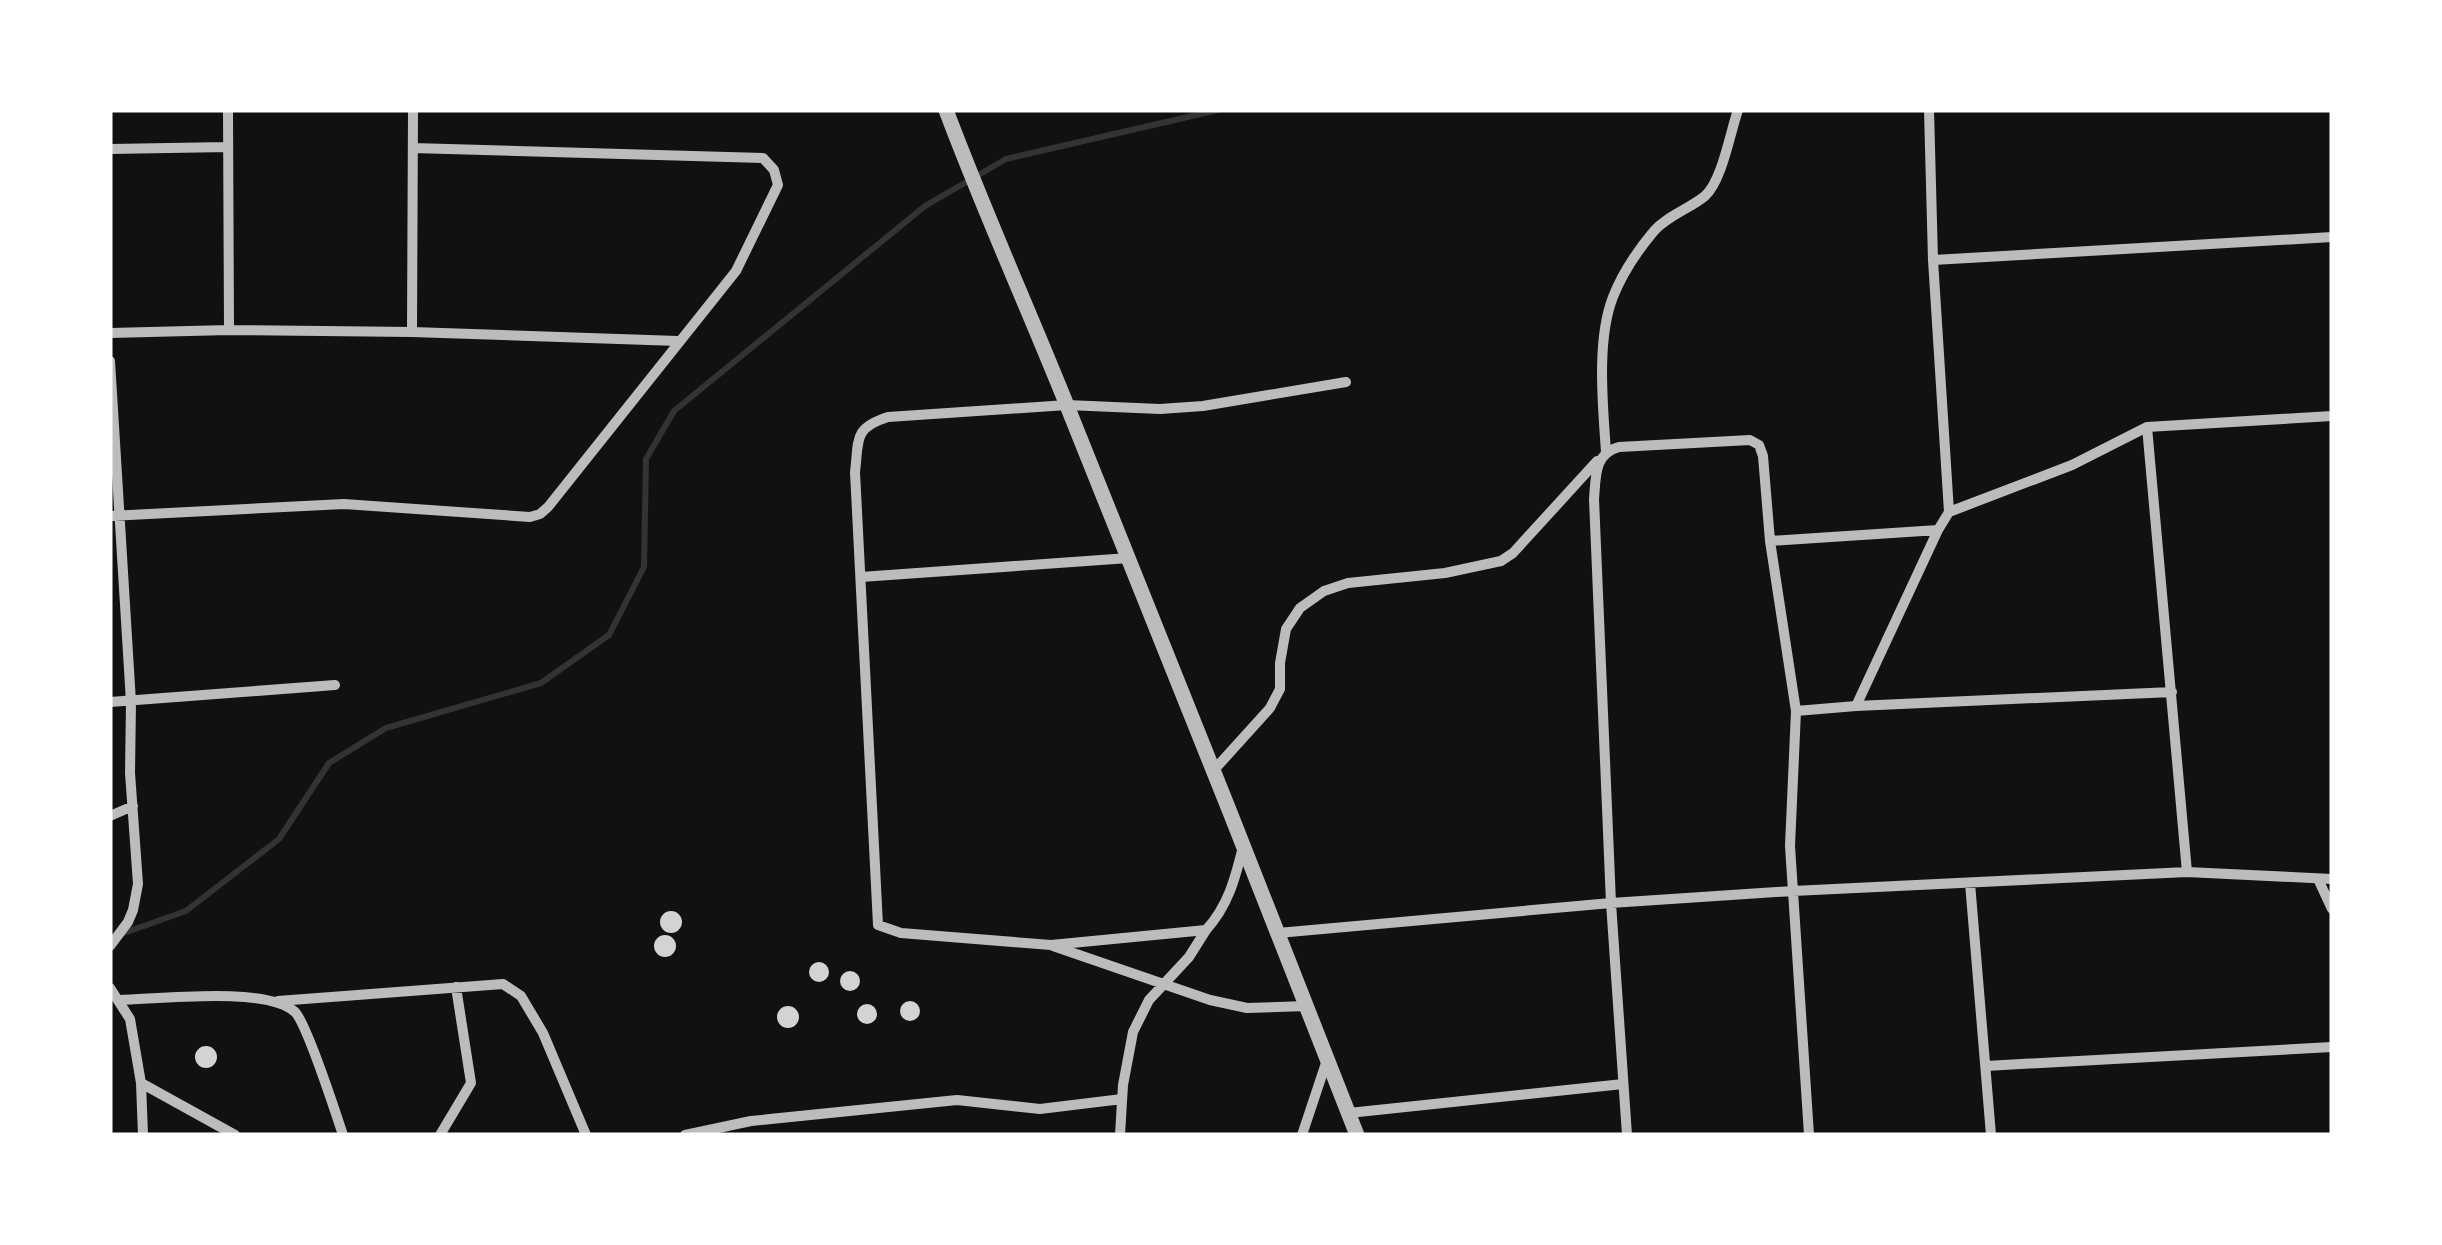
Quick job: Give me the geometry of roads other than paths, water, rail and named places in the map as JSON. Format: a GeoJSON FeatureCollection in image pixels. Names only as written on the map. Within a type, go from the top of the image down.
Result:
{"type":"FeatureCollection","features":[{"type":"Feature","properties":{"kind":"street"},"geometry":{"type":"LineString","coordinates":[[228,110],[228,330]]}},
{"type":"Feature","properties":{"kind":"street"},"geometry":{"type":"LineString","coordinates":[[412,110],[412,332]]}},
{"type":"Feature","properties":{"kind":"street"},"geometry":{"type":"LineString","coordinates":[[946,110],[1129,558],[1357,1135]]}},
{"type":"Feature","properties":{"kind":"street"},"geometry":{"type":"LineString","coordinates":[[1627,1135],[1611,903],[1594,498],[1602,456],[1601,387],[1606,328],[1612,300],[1625,273],[1656,228],[1706,196],[1714,185],[1738,110]]}},
{"type":"Feature","properties":{"kind":"street"},"geometry":{"type":"LineString","coordinates":[[1856,706],[1949,512],[1928,110]]}},
{"type":"Feature","properties":{"kind":"street"},"geometry":{"type":"LineString","coordinates":[[110,150],[228,147]]}},
{"type":"Feature","properties":{"kind":"street"},"geometry":{"type":"LineString","coordinates":[[114,516],[344,504],[530,517],[540,514],[736,271],[778,185],[774,170],[762,158],[413,148]]}},
{"type":"Feature","properties":{"kind":"street"},"geometry":{"type":"LineString","coordinates":[[1933,260],[2332,237]]}},
{"type":"Feature","properties":{"kind":"street"},"geometry":{"type":"LineString","coordinates":[[110,333],[412,332],[678,341]]}},
{"type":"Feature","properties":{"kind":"street"},"geometry":{"type":"LineString","coordinates":[[110,361],[114,516],[131,702],[130,773],[138,884],[128,922],[110,946]]}},
{"type":"Feature","properties":{"kind":"street"},"geometry":{"type":"LineString","coordinates":[[1206,930],[1051,945],[901,933],[878,925],[855,472],[859,436],[869,423],[888,417],[1067,405],[1160,409],[1203,406],[1346,382]]}},
{"type":"Feature","properties":{"kind":"street"},"geometry":{"type":"LineString","coordinates":[[1949,512],[2072,464],[2147,426],[2332,416]]}},
{"type":"Feature","properties":{"kind":"street"},"geometry":{"type":"LineString","coordinates":[[2147,426],[2187,872]]}},
{"type":"Feature","properties":{"kind":"street"},"geometry":{"type":"LineString","coordinates":[[1214,770],[1270,708],[1280,689],[1286,629],[1300,608],[1324,591],[1348,583],[1398,579],[1501,561],[1513,553],[1602,456],[1619,447],[1750,440],[1759,445],[1796,710],[1790,846],[1808,1135]]}},
{"type":"Feature","properties":{"kind":"street"},"geometry":{"type":"LineString","coordinates":[[1770,541],[1938,530]]}},
{"type":"Feature","properties":{"kind":"street"},"geometry":{"type":"LineString","coordinates":[[861,578],[1129,558]]}},
{"type":"Feature","properties":{"kind":"street"},"geometry":{"type":"LineString","coordinates":[[110,702],[335,685]]}},
{"type":"Feature","properties":{"kind":"street"},"geometry":{"type":"LineString","coordinates":[[1796,710],[2172,692]]}},
{"type":"Feature","properties":{"kind":"street"},"geometry":{"type":"LineString","coordinates":[[110,816],[133,806]]}},
{"type":"Feature","properties":{"kind":"street"},"geometry":{"type":"LineString","coordinates":[[1121,1134],[1122,1099],[1134,1032],[1148,1000],[1220,916],[1244,846]]}},
{"type":"Feature","properties":{"kind":"street"},"geometry":{"type":"LineString","coordinates":[[1278,932],[1793,891],[2187,872],[2332,879]]}},
{"type":"Feature","properties":{"kind":"street"},"geometry":{"type":"LineString","coordinates":[[2318,879],[2332,908]]}},
{"type":"Feature","properties":{"kind":"street"},"geometry":{"type":"LineString","coordinates":[[1970,883],[1991,1135]]}},
{"type":"Feature","properties":{"kind":"street"},"geometry":{"type":"LineString","coordinates":[[1051,945],[1210,1000],[1246,1008],[1307,1006]]}},
{"type":"Feature","properties":{"kind":"street"},"geometry":{"type":"LineString","coordinates":[[120,1000],[236,996],[278,1001],[503,984],[521,996],[544,1033],[586,1135]]}},
{"type":"Feature","properties":{"kind":"street"},"geometry":{"type":"LineString","coordinates":[[440,1135],[471,1083],[456,987]]}},
{"type":"Feature","properties":{"kind":"street"},"geometry":{"type":"LineString","coordinates":[[110,988],[130,1018],[141,1083],[143,1135]]}},
{"type":"Feature","properties":{"kind":"street"},"geometry":{"type":"LineString","coordinates":[[278,1001],[298,1014],[343,1135]]}},
{"type":"Feature","properties":{"kind":"street"},"geometry":{"type":"LineString","coordinates":[[1986,1066],[2332,1047]]}},
{"type":"Feature","properties":{"kind":"street"},"geometry":{"type":"LineString","coordinates":[[1302,1135],[1328,1059]]}},
{"type":"Feature","properties":{"kind":"street"},"geometry":{"type":"LineString","coordinates":[[141,1083],[234,1135]]}},
{"type":"Feature","properties":{"kind":"street"},"geometry":{"type":"LineString","coordinates":[[1348,1113],[1623,1084]]}},
{"type":"Feature","properties":{"kind":"street"},"geometry":{"type":"LineString","coordinates":[[685,1135],[751,1120],[957,1100],[1040,1110],[1122,1099]]}},
{"type":"Feature","properties":{"kind":"waterway"},"geometry":{"type":"LineString","coordinates":[[121,934],[186,911],[279,839],[329,763],[386,728],[541,683],[609,635],[644,567],[646,459],[674,411],[925,206],[1006,159],[1218,110]]}}]}
